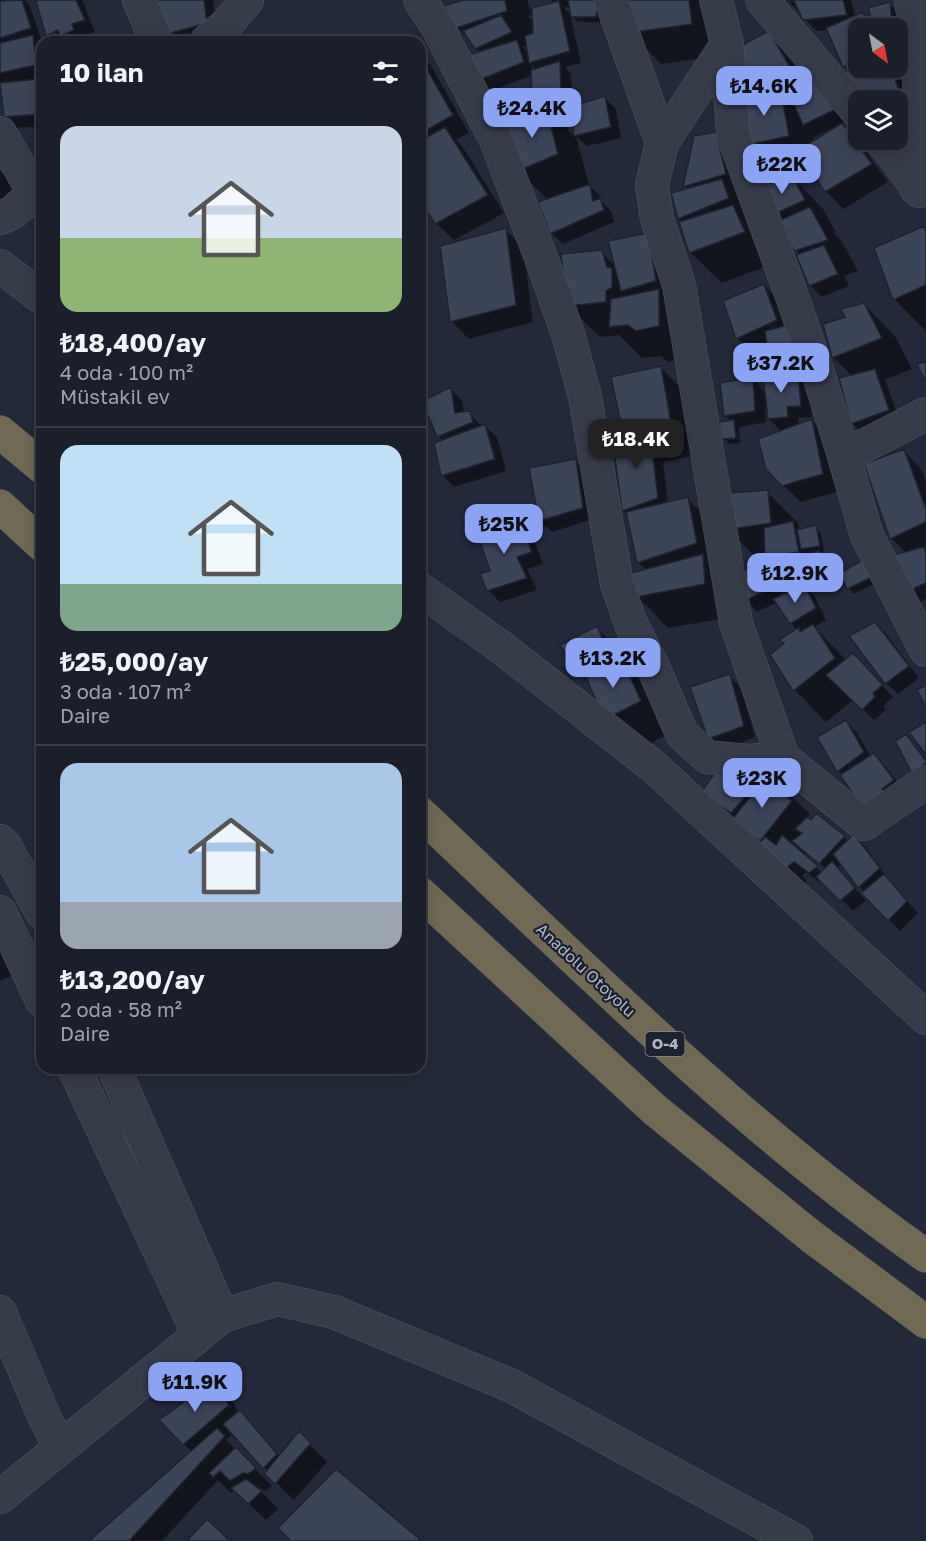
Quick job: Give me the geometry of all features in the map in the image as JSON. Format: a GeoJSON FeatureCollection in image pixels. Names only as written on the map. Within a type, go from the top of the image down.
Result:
{"type":"FeatureCollection","features":[{"type":"Feature","properties":{"kind":"highway"},"geometry":{"type":"LineString","coordinates":[[0,432],[36,462]]}},
{"type":"Feature","properties":{"kind":"highway"},"geometry":{"type":"LineString","coordinates":[[0,506],[36,539]]}},
{"type":"Feature","properties":{"kind":"highway","name":"Anadolu Otoyolu"},"geometry":{"type":"LineString","coordinates":[[426,819],[632,1014],[766,1133],[872,1218],[926,1256]]}},
{"type":"Feature","properties":{"kind":"highway"},"geometry":{"type":"LineString","coordinates":[[426,899],[655,1110],[812,1237],[926,1322]]}},
{"type":"Feature","properties":{"kind":"street"},"geometry":{"type":"LineString","coordinates":[[139,0],[154,36]]}},
{"type":"Feature","properties":{"kind":"street"},"geometry":{"type":"LineString","coordinates":[[213,36],[226,25],[246,0]]}},
{"type":"Feature","properties":{"kind":"street"},"geometry":{"type":"LineString","coordinates":[[420,0],[437,26],[495,138],[543,263],[568,334],[585,396],[617,584],[631,624],[653,667],[682,734],[707,757],[748,761],[783,758]]}},
{"type":"Feature","properties":{"kind":"street"},"geometry":{"type":"LineString","coordinates":[[610,0],[662,143]]}},
{"type":"Feature","properties":{"kind":"street"},"geometry":{"type":"LineString","coordinates":[[716,0],[727,44],[733,135],[795,302],[867,536],[914,598],[926,650]]}},
{"type":"Feature","properties":{"kind":"street"},"geometry":{"type":"LineString","coordinates":[[762,0],[848,100]]}},
{"type":"Feature","properties":{"kind":"street"},"geometry":{"type":"LineString","coordinates":[[911,0],[920,61],[921,195]]}},
{"type":"Feature","properties":{"kind":"street"},"geometry":{"type":"LineString","coordinates":[[727,44],[662,143],[652,185],[657,219],[679,285],[736,623],[783,758],[864,824],[926,783]]}},
{"type":"Feature","properties":{"kind":"street"},"geometry":{"type":"LineString","coordinates":[[0,133],[36,186]]}},
{"type":"Feature","properties":{"kind":"street"},"geometry":{"type":"LineString","coordinates":[[889,150],[921,195]]}},
{"type":"Feature","properties":{"kind":"street"},"geometry":{"type":"LineString","coordinates":[[0,218],[12,213],[36,191]]}},
{"type":"Feature","properties":{"kind":"street"},"geometry":{"type":"LineString","coordinates":[[0,266],[36,293]]}},
{"type":"Feature","properties":{"kind":"street"},"geometry":{"type":"LineString","coordinates":[[844,456],[926,414]]}},
{"type":"Feature","properties":{"kind":"street"},"geometry":{"type":"LineString","coordinates":[[426,593],[502,648],[654,766],[926,1018]]}},
{"type":"Feature","properties":{"kind":"street"},"geometry":{"type":"LineString","coordinates":[[654,766],[682,734]]}},
{"type":"Feature","properties":{"kind":"street"},"geometry":{"type":"LineString","coordinates":[[0,841],[36,902]]}},
{"type":"Feature","properties":{"kind":"street"},"geometry":{"type":"LineString","coordinates":[[0,912],[36,988]]}},
{"type":"Feature","properties":{"kind":"street"},"geometry":{"type":"LineString","coordinates":[[77,1074],[211,1325]]}},
{"type":"Feature","properties":{"kind":"street"},"geometry":{"type":"LineString","coordinates":[[116,1074],[211,1325]]}},
{"type":"Feature","properties":{"kind":"street"},"geometry":{"type":"LineString","coordinates":[[0,1497],[211,1325],[277,1299],[334,1312],[512,1386],[795,1541]]}},
{"type":"Feature","properties":{"kind":"street"},"geometry":{"type":"LineString","coordinates":[[0,1312],[60,1448]]}},
{"type":"Feature","properties":{"kind":"building"},"geometry":{"type":"Polygon","coordinates":[[[22,0],[31,28],[0,38],[0,1],[22,0]]]}},
{"type":"Feature","properties":{"kind":"building"},"geometry":{"type":"Polygon","coordinates":[[[76,0],[85,20],[72,24],[74,30],[60,36],[58,30],[46,36],[36,1],[76,0]]]}},
{"type":"Feature","properties":{"kind":"building"},"geometry":{"type":"Polygon","coordinates":[[[157,0],[204,0],[207,23],[167,34],[157,0]]]}},
{"type":"Feature","properties":{"kind":"building"},"geometry":{"type":"Polygon","coordinates":[[[464,0],[505,0],[507,11],[456,28],[444,6],[464,0]]]}},
{"type":"Feature","properties":{"kind":"building"},"geometry":{"type":"Polygon","coordinates":[[[568,0],[598,0],[596,17],[571,17],[568,0]]]}},
{"type":"Feature","properties":{"kind":"building"},"geometry":{"type":"Polygon","coordinates":[[[621,0],[689,0],[692,24],[628,33],[621,0]]]}},
{"type":"Feature","properties":{"kind":"building"},"geometry":{"type":"Polygon","coordinates":[[[786,0],[843,0],[847,15],[803,20],[794,1],[786,0]]]}},
{"type":"Feature","properties":{"kind":"building"},"geometry":{"type":"Polygon","coordinates":[[[559,1],[570,51],[529,63],[525,36],[533,33],[532,8],[559,1]]]}},
{"type":"Feature","properties":{"kind":"building"},"geometry":{"type":"Polygon","coordinates":[[[890,2],[891,18],[872,18],[868,8],[890,2]]]}},
{"type":"Feature","properties":{"kind":"building"},"geometry":{"type":"Polygon","coordinates":[[[863,12],[865,18],[849,18],[863,12]]]}},
{"type":"Feature","properties":{"kind":"building"},"geometry":{"type":"Polygon","coordinates":[[[501,15],[512,32],[475,49],[463,31],[501,15]]]}},
{"type":"Feature","properties":{"kind":"building"},"geometry":{"type":"Polygon","coordinates":[[[848,18],[848,65],[843,67],[826,28],[848,18]]]}},
{"type":"Feature","properties":{"kind":"building"},"geometry":{"type":"Polygon","coordinates":[[[769,31],[791,69],[746,91],[735,49],[769,31]]]}},
{"type":"Feature","properties":{"kind":"building"},"geometry":{"type":"Polygon","coordinates":[[[33,35],[36,65],[0,73],[0,43],[33,35]]]}},
{"type":"Feature","properties":{"kind":"building"},"geometry":{"type":"Polygon","coordinates":[[[517,40],[524,62],[479,80],[468,55],[517,40]]]}},
{"type":"Feature","properties":{"kind":"building"},"geometry":{"type":"Polygon","coordinates":[[[560,61],[561,95],[532,100],[531,70],[560,61]]]}},
{"type":"Feature","properties":{"kind":"building"},"geometry":{"type":"Polygon","coordinates":[[[426,68],[453,115],[426,131],[426,68]]]}},
{"type":"Feature","properties":{"kind":"building"},"geometry":{"type":"Polygon","coordinates":[[[806,68],[834,110],[803,125],[784,82],[793,74],[806,68]]]}},
{"type":"Feature","properties":{"kind":"building"},"geometry":{"type":"Polygon","coordinates":[[[848,71],[848,78],[895,78],[899,90],[852,90],[842,73],[848,71]]]}},
{"type":"Feature","properties":{"kind":"building"},"geometry":{"type":"Polygon","coordinates":[[[36,79],[36,114],[4,117],[0,83],[36,79]]]}},
{"type":"Feature","properties":{"kind":"building"},"geometry":{"type":"Polygon","coordinates":[[[780,86],[789,136],[747,145],[739,101],[760,98],[758,90],[780,86]]]}},
{"type":"Feature","properties":{"kind":"building"},"geometry":{"type":"Polygon","coordinates":[[[605,96],[611,127],[574,136],[570,107],[605,96]]]}},
{"type":"Feature","properties":{"kind":"building"},"geometry":{"type":"Polygon","coordinates":[[[546,107],[558,154],[518,171],[504,127],[546,107]]]}},
{"type":"Feature","properties":{"kind":"building"},"geometry":{"type":"Polygon","coordinates":[[[842,123],[848,131],[848,150],[862,150],[872,164],[825,192],[797,151],[842,123]]]}},
{"type":"Feature","properties":{"kind":"building"},"geometry":{"type":"Polygon","coordinates":[[[445,127],[488,195],[435,224],[426,210],[426,138],[445,127]]]}},
{"type":"Feature","properties":{"kind":"building"},"geometry":{"type":"Polygon","coordinates":[[[716,132],[726,174],[683,187],[694,136],[716,132]]]}},
{"type":"Feature","properties":{"kind":"building"},"geometry":{"type":"Polygon","coordinates":[[[792,175],[805,200],[770,216],[760,187],[792,175]]]}},
{"type":"Feature","properties":{"kind":"building"},"geometry":{"type":"Polygon","coordinates":[[[722,179],[729,198],[678,219],[671,193],[722,179]]]}},
{"type":"Feature","properties":{"kind":"building"},"geometry":{"type":"Polygon","coordinates":[[[590,184],[593,201],[600,198],[604,210],[550,234],[538,202],[590,184]]]}},
{"type":"Feature","properties":{"kind":"building"},"geometry":{"type":"Polygon","coordinates":[[[733,205],[745,232],[689,253],[679,222],[733,205]]]}},
{"type":"Feature","properties":{"kind":"building"},"geometry":{"type":"Polygon","coordinates":[[[810,207],[828,240],[794,251],[778,221],[810,207]]]}},
{"type":"Feature","properties":{"kind":"building"},"geometry":{"type":"Polygon","coordinates":[[[924,226],[926,285],[893,300],[874,248],[924,226]]]}},
{"type":"Feature","properties":{"kind":"building"},"geometry":{"type":"Polygon","coordinates":[[[506,228],[516,305],[450,322],[440,246],[506,228]]]}},
{"type":"Feature","properties":{"kind":"building"},"geometry":{"type":"Polygon","coordinates":[[[648,233],[656,281],[621,291],[608,241],[648,233]]]}},
{"type":"Feature","properties":{"kind":"building"},"geometry":{"type":"Polygon","coordinates":[[[824,245],[838,274],[809,286],[796,255],[824,245]]]}},
{"type":"Feature","properties":{"kind":"building"},"geometry":{"type":"Polygon","coordinates":[[[602,250],[607,267],[612,268],[612,287],[606,291],[606,302],[567,306],[561,254],[602,250]]]}},
{"type":"Feature","properties":{"kind":"building"},"geometry":{"type":"Polygon","coordinates":[[[764,284],[777,320],[736,339],[723,301],[764,284]]]}},
{"type":"Feature","properties":{"kind":"building"},"geometry":{"type":"Polygon","coordinates":[[[659,289],[659,326],[636,331],[628,325],[609,327],[611,299],[659,289]]]}},
{"type":"Feature","properties":{"kind":"building"},"geometry":{"type":"Polygon","coordinates":[[[864,303],[882,338],[832,358],[823,324],[845,317],[841,309],[864,303]]]}},
{"type":"Feature","properties":{"kind":"building"},"geometry":{"type":"Polygon","coordinates":[[[792,324],[796,361],[770,367],[765,331],[792,324]]]}},
{"type":"Feature","properties":{"kind":"building"},"geometry":{"type":"Polygon","coordinates":[[[926,362],[926,383],[917,364],[926,362]]]}},
{"type":"Feature","properties":{"kind":"building"},"geometry":{"type":"Polygon","coordinates":[[[661,366],[671,423],[623,433],[611,377],[661,366]]]}},
{"type":"Feature","properties":{"kind":"building"},"geometry":{"type":"Polygon","coordinates":[[[875,369],[889,410],[851,424],[839,378],[875,369]]]}},
{"type":"Feature","properties":{"kind":"building"},"geometry":{"type":"Polygon","coordinates":[[[798,373],[801,406],[787,407],[788,417],[768,419],[763,374],[798,373]]]}},
{"type":"Feature","properties":{"kind":"building"},"geometry":{"type":"Polygon","coordinates":[[[753,377],[755,411],[724,416],[720,383],[753,377]]]}},
{"type":"Feature","properties":{"kind":"building"},"geometry":{"type":"Polygon","coordinates":[[[451,387],[455,413],[470,411],[473,422],[437,437],[426,411],[426,399],[451,387]]]}},
{"type":"Feature","properties":{"kind":"building"},"geometry":{"type":"Polygon","coordinates":[[[812,419],[823,474],[782,486],[766,469],[758,439],[812,419]]]}},
{"type":"Feature","properties":{"kind":"building"},"geometry":{"type":"Polygon","coordinates":[[[734,420],[736,438],[722,439],[719,422],[734,420]]]}},
{"type":"Feature","properties":{"kind":"building"},"geometry":{"type":"Polygon","coordinates":[[[485,424],[495,459],[441,476],[434,443],[485,424]]]}},
{"type":"Feature","properties":{"kind":"building"},"geometry":{"type":"Polygon","coordinates":[[[650,432],[658,498],[622,511],[613,443],[625,437],[650,432]]]}},
{"type":"Feature","properties":{"kind":"building"},"geometry":{"type":"Polygon","coordinates":[[[904,449],[926,509],[926,522],[890,539],[864,464],[904,449]]]}},
{"type":"Feature","properties":{"kind":"building"},"geometry":{"type":"Polygon","coordinates":[[[576,459],[583,508],[539,521],[529,468],[576,459]]]}},
{"type":"Feature","properties":{"kind":"building"},"geometry":{"type":"Polygon","coordinates":[[[768,490],[771,523],[726,530],[718,494],[768,490]]]}},
{"type":"Feature","properties":{"kind":"building"},"geometry":{"type":"Polygon","coordinates":[[[688,497],[697,543],[637,563],[626,512],[688,497]]]}},
{"type":"Feature","properties":{"kind":"building"},"geometry":{"type":"Polygon","coordinates":[[[520,519],[532,552],[517,557],[527,578],[487,591],[480,574],[490,571],[478,536],[520,519]]]}},
{"type":"Feature","properties":{"kind":"building"},"geometry":{"type":"Polygon","coordinates":[[[793,521],[799,552],[765,557],[764,528],[793,521]]]}},
{"type":"Feature","properties":{"kind":"building"},"geometry":{"type":"Polygon","coordinates":[[[816,525],[820,546],[801,549],[797,530],[816,525]]]}},
{"type":"Feature","properties":{"kind":"building"},"geometry":{"type":"Polygon","coordinates":[[[924,547],[926,583],[906,592],[893,555],[924,547]]]}},
{"type":"Feature","properties":{"kind":"building"},"geometry":{"type":"Polygon","coordinates":[[[819,550],[825,571],[795,583],[783,565],[819,550]]]}},
{"type":"Feature","properties":{"kind":"building"},"geometry":{"type":"Polygon","coordinates":[[[703,554],[705,584],[636,597],[631,573],[703,554]]]}},
{"type":"Feature","properties":{"kind":"building"},"geometry":{"type":"Polygon","coordinates":[[[776,560],[789,580],[744,601],[734,574],[776,560]]]}},
{"type":"Feature","properties":{"kind":"building"},"geometry":{"type":"Polygon","coordinates":[[[863,560],[872,577],[847,589],[840,573],[863,560]]]}},
{"type":"Feature","properties":{"kind":"building"},"geometry":{"type":"Polygon","coordinates":[[[804,584],[816,608],[790,624],[773,599],[804,584]]]}},
{"type":"Feature","properties":{"kind":"building"},"geometry":{"type":"Polygon","coordinates":[[[875,622],[909,666],[885,684],[849,636],[875,622]]]}},
{"type":"Feature","properties":{"kind":"building"},"geometry":{"type":"Polygon","coordinates":[[[813,624],[835,658],[793,691],[770,655],[784,643],[779,640],[799,627],[800,632],[813,624]]]}},
{"type":"Feature","properties":{"kind":"building"},"geometry":{"type":"Polygon","coordinates":[[[597,626],[611,658],[580,675],[560,645],[597,626]]]}},
{"type":"Feature","properties":{"kind":"building"},"geometry":{"type":"Polygon","coordinates":[[[853,653],[883,685],[873,693],[875,697],[862,710],[826,675],[853,653]]]}},
{"type":"Feature","properties":{"kind":"building"},"geometry":{"type":"Polygon","coordinates":[[[622,659],[641,701],[604,720],[586,677],[622,659]]]}},
{"type":"Feature","properties":{"kind":"building"},"geometry":{"type":"Polygon","coordinates":[[[730,674],[744,726],[708,739],[690,687],[730,674]]]}},
{"type":"Feature","properties":{"kind":"building"},"geometry":{"type":"Polygon","coordinates":[[[926,685],[926,707],[917,690],[926,685]]]}},
{"type":"Feature","properties":{"kind":"building"},"geometry":{"type":"Polygon","coordinates":[[[846,720],[864,752],[837,772],[817,737],[846,720]]]}},
{"type":"Feature","properties":{"kind":"building"},"geometry":{"type":"Polygon","coordinates":[[[926,722],[926,755],[909,732],[926,722]]]}},
{"type":"Feature","properties":{"kind":"building"},"geometry":{"type":"Polygon","coordinates":[[[906,734],[926,761],[912,773],[895,741],[906,734]]]}},
{"type":"Feature","properties":{"kind":"building"},"geometry":{"type":"Polygon","coordinates":[[[874,753],[894,780],[882,789],[888,795],[864,810],[840,775],[874,753]]]}},
{"type":"Feature","properties":{"kind":"building"},"geometry":{"type":"Polygon","coordinates":[[[745,768],[751,790],[731,813],[701,792],[715,773],[745,768]]]}},
{"type":"Feature","properties":{"kind":"building"},"geometry":{"type":"Polygon","coordinates":[[[769,773],[779,781],[774,788],[792,801],[760,841],[731,821],[769,773]]]}},
{"type":"Feature","properties":{"kind":"building"},"geometry":{"type":"Polygon","coordinates":[[[816,813],[845,836],[819,864],[792,841],[802,833],[795,829],[807,817],[811,820],[816,813]]]}},
{"type":"Feature","properties":{"kind":"building"},"geometry":{"type":"Polygon","coordinates":[[[854,834],[880,868],[858,888],[833,854],[854,834]]]}},
{"type":"Feature","properties":{"kind":"building"},"geometry":{"type":"Polygon","coordinates":[[[782,835],[818,866],[809,873],[794,862],[786,868],[751,853],[765,837],[776,845],[782,835]]]}},
{"type":"Feature","properties":{"kind":"building"},"geometry":{"type":"Polygon","coordinates":[[[832,861],[855,888],[840,901],[816,877],[832,861]]]}},
{"type":"Feature","properties":{"kind":"building"},"geometry":{"type":"Polygon","coordinates":[[[884,874],[907,901],[888,921],[861,893],[884,874]]]}},
{"type":"Feature","properties":{"kind":"building"},"geometry":{"type":"Polygon","coordinates":[[[214,1380],[229,1405],[183,1445],[159,1420],[214,1380]]]}},
{"type":"Feature","properties":{"kind":"building"},"geometry":{"type":"Polygon","coordinates":[[[240,1410],[277,1454],[263,1469],[223,1424],[240,1410]]]}},
{"type":"Feature","properties":{"kind":"building"},"geometry":{"type":"Polygon","coordinates":[[[217,1428],[225,1436],[129,1541],[89,1541],[217,1428]]]}},
{"type":"Feature","properties":{"kind":"building"},"geometry":{"type":"Polygon","coordinates":[[[299,1431],[311,1443],[275,1484],[264,1474],[299,1431]]]}},
{"type":"Feature","properties":{"kind":"building"},"geometry":{"type":"Polygon","coordinates":[[[236,1447],[256,1468],[230,1481],[220,1471],[213,1477],[209,1473],[236,1447]]]}},
{"type":"Feature","properties":{"kind":"building"},"geometry":{"type":"Polygon","coordinates":[[[336,1469],[422,1541],[291,1541],[278,1528],[336,1469]]]}},
{"type":"Feature","properties":{"kind":"building"},"geometry":{"type":"Polygon","coordinates":[[[246,1479],[262,1491],[248,1504],[231,1488],[246,1479]]]}},
{"type":"Feature","properties":{"kind":"building"},"geometry":{"type":"Polygon","coordinates":[[[207,1519],[230,1541],[187,1541],[207,1519]]]}}]}
